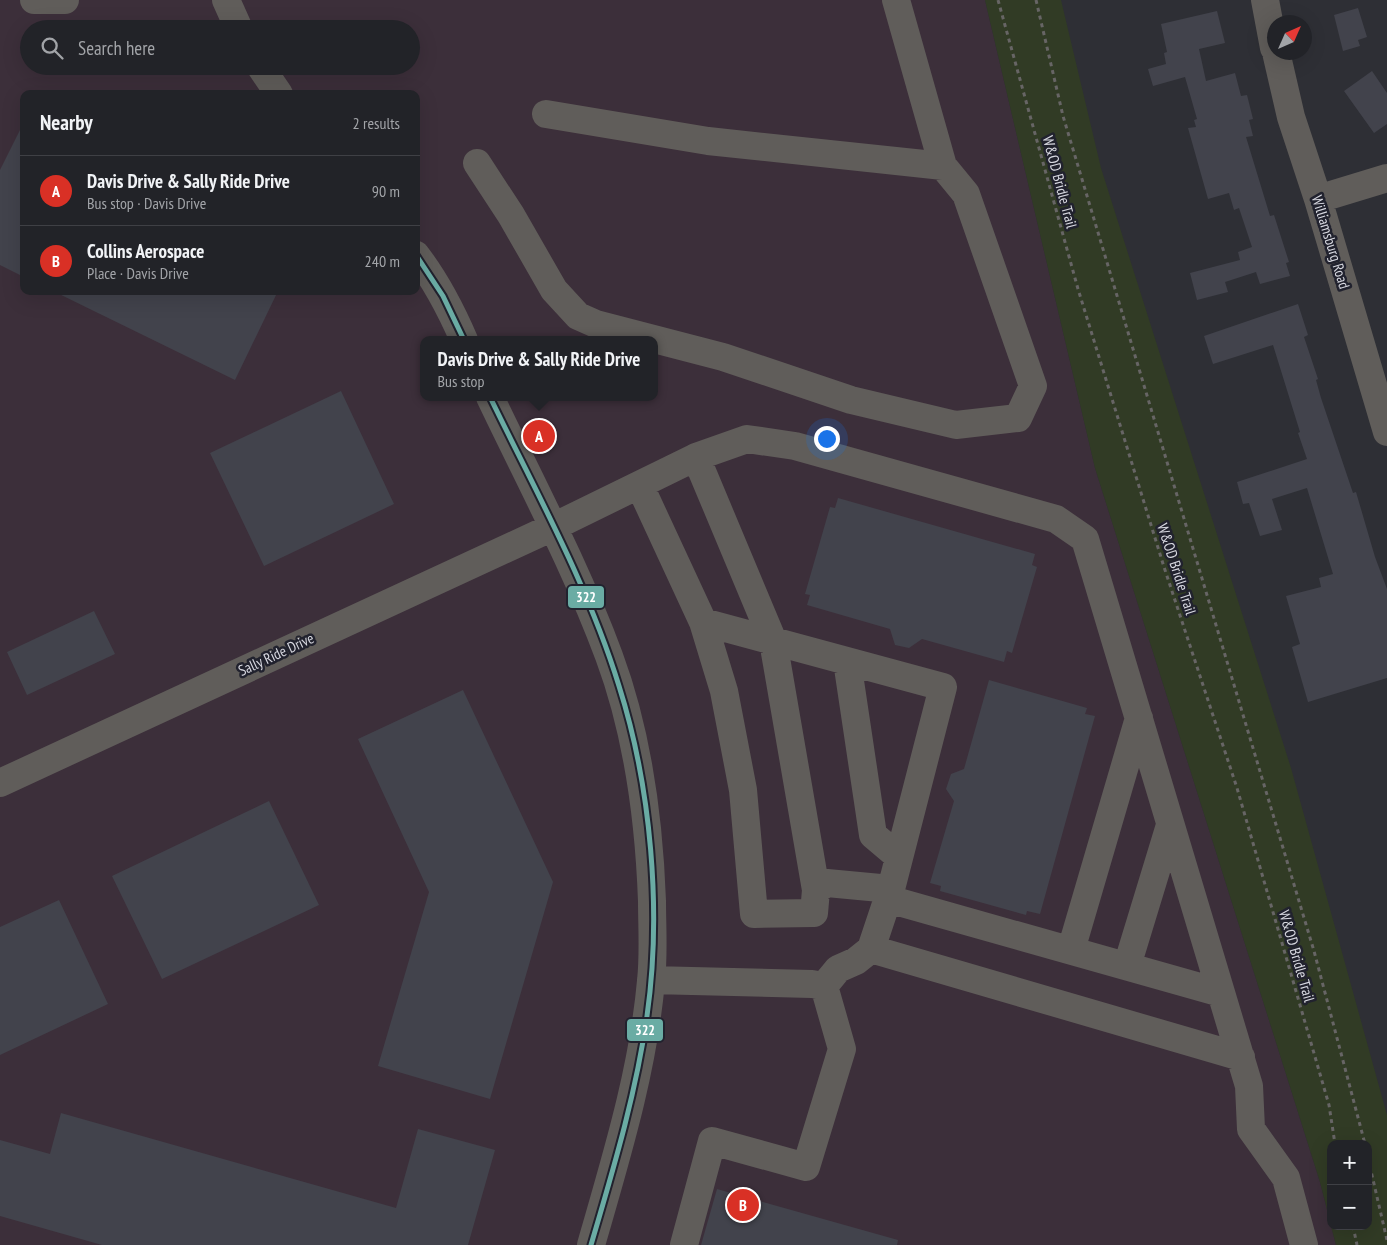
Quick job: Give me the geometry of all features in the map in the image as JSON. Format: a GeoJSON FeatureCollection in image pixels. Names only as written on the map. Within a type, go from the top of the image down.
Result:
{"type":"FeatureCollection","features":[{"type":"Feature","properties":{"kind":"street"},"geometry":{"type":"LineString","coordinates":[[34,0],[65,0]]}},
{"type":"Feature","properties":{"kind":"street"},"geometry":{"type":"LineString","coordinates":[[226,0],[235,20]]}},
{"type":"Feature","properties":{"kind":"street"},"geometry":{"type":"LineString","coordinates":[[658,340],[723,357],[851,400],[956,425],[1018,418],[1033,386],[966,194],[943,166],[896,0]]}},
{"type":"Feature","properties":{"kind":"street"},"geometry":{"type":"LineString","coordinates":[[1265,0],[1268,15]]}},
{"type":"Feature","properties":{"kind":"street","name":"Williamsburg Road"},"geometry":{"type":"LineString","coordinates":[[1278,60],[1291,117],[1318,199],[1387,432]]}},
{"type":"Feature","properties":{"kind":"street"},"geometry":{"type":"LineString","coordinates":[[266,75],[276,90]]}},
{"type":"Feature","properties":{"kind":"street"},"geometry":{"type":"LineString","coordinates":[[546,114],[708,141],[943,166]]}},
{"type":"Feature","properties":{"kind":"street"},"geometry":{"type":"LineString","coordinates":[[477,163],[511,215],[554,290],[578,316],[596,324],[642,336]]}},
{"type":"Feature","properties":{"kind":"street"},"geometry":{"type":"LineString","coordinates":[[1318,199],[1387,178]]}},
{"type":"Feature","properties":{"kind":"street"},"geometry":{"type":"LineString","coordinates":[[420,260],[454,317],[462,336]]}},
{"type":"Feature","properties":{"kind":"street"},"geometry":{"type":"LineString","coordinates":[[492,401],[553,527],[609,658],[626,714],[637,761],[650,862],[652,980],[632,1096],[591,1245]]}},
{"type":"Feature","properties":{"kind":"street","name":"Sally Ride Drive"},"geometry":{"type":"LineString","coordinates":[[0,783],[553,527],[696,457],[747,438],[795,446],[1056,518],[1085,539],[1249,1086],[1251,1129],[1286,1178],[1304,1245]]}},
{"type":"Feature","properties":{"kind":"street"},"geometry":{"type":"LineString","coordinates":[[640,486],[703,622],[724,690],[743,790],[754,914],[814,913],[816,890],[773,641],[696,457]]}},
{"type":"Feature","properties":{"kind":"street"},"geometry":{"type":"LineString","coordinates":[[703,622],[943,687],[889,894],[871,949],[856,961],[838,969],[824,986]]}},
{"type":"Feature","properties":{"kind":"street"},"geometry":{"type":"LineString","coordinates":[[847,661],[873,835],[899,857]]}},
{"type":"Feature","properties":{"kind":"street"},"geometry":{"type":"LineString","coordinates":[[1071,950],[1139,718]]}},
{"type":"Feature","properties":{"kind":"street"},"geometry":{"type":"LineString","coordinates":[[1127,966],[1170,825]]}},
{"type":"Feature","properties":{"kind":"street"},"geometry":{"type":"LineString","coordinates":[[816,890],[827,883],[889,894],[1071,950],[1221,993]]}},
{"type":"Feature","properties":{"kind":"street"},"geometry":{"type":"LineString","coordinates":[[871,949],[1240,1057]]}},
{"type":"Feature","properties":{"kind":"street"},"geometry":{"type":"LineString","coordinates":[[652,980],[812,984],[824,986]]}},
{"type":"Feature","properties":{"kind":"street"},"geometry":{"type":"LineString","coordinates":[[684,1245],[712,1141],[806,1167],[842,1049],[824,986]]}},
{"type":"Feature","properties":{"kind":"path","name":"W&OD Bridle Trail"},"geometry":{"type":"LineString","coordinates":[[998,0],[1078,289],[1164,567],[1240,798],[1329,1105],[1334,1140]]}},
{"type":"Feature","properties":{"kind":"path"},"geometry":{"type":"LineString","coordinates":[[1036,0],[1063,116],[1314,952],[1364,1140]]}},
{"type":"Feature","properties":{"kind":"path"},"geometry":{"type":"LineString","coordinates":[[1372,1175],[1387,1240]]}},
{"type":"Feature","properties":{"kind":"path"},"geometry":{"type":"LineString","coordinates":[[1354,1230],[1357,1245]]}},
{"type":"Feature","properties":{"kind":"shaded area"},"geometry":{"type":"Polygon","coordinates":[[[0,0],[985,0],[1095,468],[1320,1182],[1327,1210],[1327,1230],[1332,1230],[1336,1245],[0,1245],[0,0]]]}},
{"type":"Feature","properties":{"kind":"green space"},"geometry":{"type":"Polygon","coordinates":[[[985,0],[1061,0],[1101,168],[1291,768],[1387,1115],[1387,1245],[1336,1245],[1332,1230],[1372,1230],[1372,1140],[1327,1140],[1327,1209],[1095,468],[985,0]]]}},
{"type":"Feature","properties":{"kind":"building"},"geometry":{"type":"Polygon","coordinates":[[[1358,8],[1367,37],[1358,40],[1360,46],[1343,51],[1334,15],[1358,8]]]}},
{"type":"Feature","properties":{"kind":"building"},"geometry":{"type":"Polygon","coordinates":[[[1217,11],[1225,43],[1199,49],[1206,81],[1235,73],[1241,96],[1247,95],[1253,119],[1249,120],[1253,136],[1246,137],[1270,216],[1274,215],[1289,262],[1286,263],[1290,276],[1260,284],[1256,272],[1225,282],[1228,292],[1197,300],[1190,273],[1240,260],[1238,252],[1252,247],[1239,208],[1234,210],[1229,193],[1208,199],[1188,128],[1196,127],[1194,120],[1197,119],[1185,77],[1153,86],[1148,69],[1166,64],[1164,53],[1167,52],[1161,24],[1217,11]]]}},
{"type":"Feature","properties":{"kind":"building"},"geometry":{"type":"Polygon","coordinates":[[[1372,71],[1387,93],[1387,124],[1374,133],[1344,91],[1372,71]]]}},
{"type":"Feature","properties":{"kind":"building"},"geometry":{"type":"Polygon","coordinates":[[[20,130],[20,275],[0,265],[0,170],[20,130]]]}},
{"type":"Feature","properties":{"kind":"building"},"geometry":{"type":"Polygon","coordinates":[[[61,295],[276,295],[235,380],[61,295]]]}},
{"type":"Feature","properties":{"kind":"building"},"geometry":{"type":"Polygon","coordinates":[[[1298,304],[1308,335],[1304,337],[1318,379],[1316,380],[1321,398],[1353,493],[1356,492],[1375,557],[1387,589],[1387,678],[1308,702],[1292,647],[1300,644],[1286,596],[1321,587],[1319,578],[1333,574],[1307,488],[1272,499],[1282,530],[1260,536],[1249,503],[1243,504],[1237,482],[1307,459],[1298,433],[1300,432],[1273,345],[1213,364],[1204,336],[1298,304]]]}},
{"type":"Feature","properties":{"kind":"building"},"geometry":{"type":"Polygon","coordinates":[[[341,391],[394,504],[264,566],[210,453],[341,391]]]}},
{"type":"Feature","properties":{"kind":"building"},"geometry":{"type":"Polygon","coordinates":[[[838,498],[1035,554],[1032,565],[1037,567],[1012,653],[1007,651],[1004,662],[922,639],[909,648],[895,645],[890,629],[807,605],[810,595],[805,594],[830,507],[835,508],[838,498]]]}},
{"type":"Feature","properties":{"kind":"building"},"geometry":{"type":"Polygon","coordinates":[[[94,611],[115,654],[27,695],[7,652],[94,611]]]}},
{"type":"Feature","properties":{"kind":"building"},"geometry":{"type":"Polygon","coordinates":[[[989,680],[1087,708],[1085,714],[1095,716],[1040,914],[1027,911],[1026,915],[940,891],[941,886],[930,883],[954,801],[946,789],[951,774],[964,769],[989,680]]]}},
{"type":"Feature","properties":{"kind":"building"},"geometry":{"type":"Polygon","coordinates":[[[463,690],[553,882],[490,1099],[378,1066],[429,892],[358,739],[463,690]]]}},
{"type":"Feature","properties":{"kind":"building"},"geometry":{"type":"Polygon","coordinates":[[[269,801],[319,905],[162,979],[112,876],[269,801]]]}},
{"type":"Feature","properties":{"kind":"building"},"geometry":{"type":"Polygon","coordinates":[[[59,900],[108,1004],[0,1055],[0,927],[59,900]]]}},
{"type":"Feature","properties":{"kind":"building"},"geometry":{"type":"Polygon","coordinates":[[[61,1113],[396,1208],[418,1129],[495,1150],[468,1245],[102,1245],[0,1216],[0,1140],[50,1154],[61,1113]]]}},
{"type":"Feature","properties":{"kind":"building"},"geometry":{"type":"Polygon","coordinates":[[[717,1189],[898,1240],[897,1245],[701,1245],[717,1189]]]}},
{"type":"Feature","properties":{"kind":"transit line","name":"322"},"geometry":{"type":"LineString","coordinates":[[420,261],[443,296],[462,336]]}},
{"type":"Feature","properties":{"kind":"transit line","name":"322"},"geometry":{"type":"LineString","coordinates":[[492,401],[577,575],[606,648],[630,725],[646,807],[653,892],[651,976],[647,1016],[630,1103],[591,1245]]}},
{"type":"Feature","properties":{"kind":"place","name":"Davis Drive & Sally Ride Drive"},"geometry":{"type":"Point","coordinates":[539,436]}},
{"type":"Feature","properties":{"kind":"place","name":"Collins Aerospace"},"geometry":{"type":"Point","coordinates":[743,1205]}}]}
